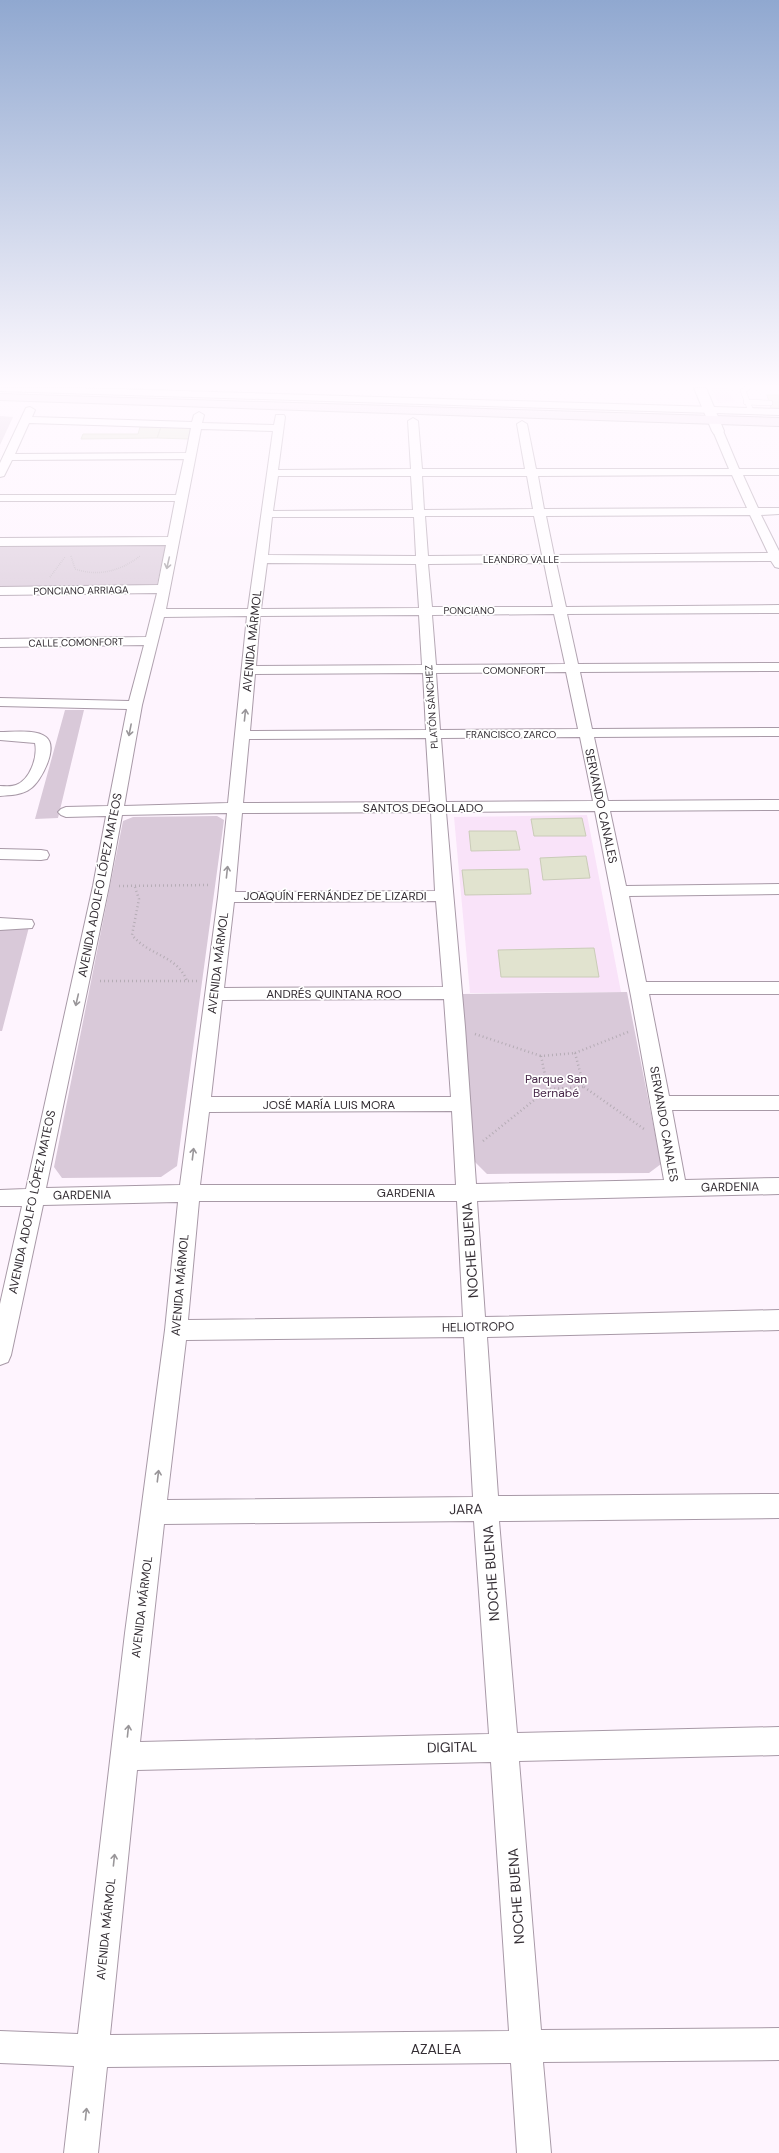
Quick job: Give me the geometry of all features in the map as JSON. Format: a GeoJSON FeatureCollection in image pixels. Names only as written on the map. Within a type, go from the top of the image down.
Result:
{"type":"FeatureCollection","features":[{"type":"Feature","properties":{"kind":"street","name":"AVENIDA ADOLFO LÓPEZ MATEOS"},"geometry":{"type":"LineString","coordinates":[[0,1355],[33,1196],[101,886],[135,705],[159,613],[162,590],[182,488]]}},
{"type":"Feature","properties":{"kind":"street","name":"AVENIDA MÁRMOL"},"geometry":{"type":"LineString","coordinates":[[81,2153],[153,1512],[176,1330],[199,1105],[226,891],[250,670],[254,613],[270,488]]}},
{"type":"Feature","properties":{"kind":"street","name":"PLATÓN SÁNCHEZ"},"geometry":{"type":"LineString","coordinates":[[418,488],[424,610],[434,735],[444,896],[453,993]]}},
{"type":"Feature","properties":{"kind":"street","name":"SERVANDO CANALES"},"geometry":{"type":"LineString","coordinates":[[534,488],[602,807],[662,1103],[676,1188]]}},
{"type":"Feature","properties":{"kind":"street"},"geometry":{"type":"LineString","coordinates":[[743,488],[778,560]]}},
{"type":"Feature","properties":{"kind":"street"},"geometry":{"type":"LineString","coordinates":[[0,498],[180,498]]}},
{"type":"Feature","properties":{"kind":"street"},"geometry":{"type":"LineString","coordinates":[[267,514],[539,514],[779,511]]}},
{"type":"Feature","properties":{"kind":"street"},"geometry":{"type":"LineString","coordinates":[[0,542],[173,541]]}},
{"type":"Feature","properties":{"kind":"street","name":"LEANDRO VALLE"},"geometry":{"type":"LineString","coordinates":[[262,559],[778,560]]}},
{"type":"Feature","properties":{"kind":"street","name":"PONCIANO ARRIAGA"},"geometry":{"type":"LineString","coordinates":[[0,591],[162,590]]}},
{"type":"Feature","properties":{"kind":"street","name":"PONCIANO"},"geometry":{"type":"LineString","coordinates":[[159,613],[424,610],[560,611],[779,609]]}},
{"type":"Feature","properties":{"kind":"street","name":"CALLE COMONFORT"},"geometry":{"type":"LineString","coordinates":[[0,643],[152,641]]}},
{"type":"Feature","properties":{"kind":"street","name":"COMONFORT"},"geometry":{"type":"LineString","coordinates":[[250,670],[779,667]]}},
{"type":"Feature","properties":{"kind":"street"},"geometry":{"type":"LineString","coordinates":[[0,702],[135,705]]}},
{"type":"Feature","properties":{"kind":"street","name":"FRANCISCO ZARCO"},"geometry":{"type":"LineString","coordinates":[[242,735],[779,732]]}},
{"type":"Feature","properties":{"kind":"street"},"geometry":{"type":"LineString","coordinates":[[0,736],[37,738],[42,741],[44,748],[35,776],[31,783],[22,788],[0,791]]}},
{"type":"Feature","properties":{"kind":"street","name":"SANTOS DEGOLLADO"},"geometry":{"type":"LineString","coordinates":[[66,812],[234,808],[779,805]]}},
{"type":"Feature","properties":{"kind":"street"},"geometry":{"type":"LineString","coordinates":[[0,854],[40,855]]}},
{"type":"Feature","properties":{"kind":"street"},"geometry":{"type":"LineString","coordinates":[[619,891],[779,889]]}},
{"type":"Feature","properties":{"kind":"street","name":"JOAQUÍN FERNÁNDEZ DE LIZARDI"},"geometry":{"type":"LineString","coordinates":[[226,891],[444,896]]}},
{"type":"Feature","properties":{"kind":"street"},"geometry":{"type":"LineString","coordinates":[[0,924],[26,924]]}},
{"type":"Feature","properties":{"kind":"street","name":"ANDRÉS QUINTANA ROO"},"geometry":{"type":"LineString","coordinates":[[215,987],[453,993]]}},
{"type":"Feature","properties":{"kind":"street"},"geometry":{"type":"LineString","coordinates":[[638,988],[779,988]]}},
{"type":"Feature","properties":{"kind":"street","name":"NOCHE BUENA"},"geometry":{"type":"LineString","coordinates":[[453,993],[486,1508],[534,2153]]}},
{"type":"Feature","properties":{"kind":"street"},"geometry":{"type":"LineString","coordinates":[[662,1103],[779,1103]]}},
{"type":"Feature","properties":{"kind":"street","name":"JOSÉ MARÍA LUIS MORA"},"geometry":{"type":"LineString","coordinates":[[199,1105],[460,1104]]}},
{"type":"Feature","properties":{"kind":"street","name":"GARDENIA"},"geometry":{"type":"LineString","coordinates":[[0,1198],[189,1193],[466,1194],[779,1186]]}},
{"type":"Feature","properties":{"kind":"street","name":"HELIOTROPO"},"geometry":{"type":"LineString","coordinates":[[176,1330],[475,1327],[779,1320]]}},
{"type":"Feature","properties":{"kind":"street","name":"JARA"},"geometry":{"type":"LineString","coordinates":[[153,1512],[779,1506]]}},
{"type":"Feature","properties":{"kind":"street","name":"DIGITAL"},"geometry":{"type":"LineString","coordinates":[[125,1756],[779,1740]]}},
{"type":"Feature","properties":{"kind":"street","name":"AZALEA"},"geometry":{"type":"LineString","coordinates":[[0,2047],[93,2051],[527,2048],[779,2044]]}},
{"type":"Feature","properties":{"kind":"path"},"geometry":{"type":"LineString","coordinates":[[56,581],[49,578],[63,558],[70,557],[75,552]]}},
{"type":"Feature","properties":{"kind":"path"},"geometry":{"type":"LineString","coordinates":[[79,575],[114,570],[133,563],[143,553]]}},
{"type":"Feature","properties":{"kind":"path"},"geometry":{"type":"LineString","coordinates":[[70,557],[75,569],[86,573]]}},
{"type":"Feature","properties":{"kind":"path"},"geometry":{"type":"LineString","coordinates":[[101,886],[135,886],[226,891]]}},
{"type":"Feature","properties":{"kind":"path"},"geometry":{"type":"LineString","coordinates":[[135,886],[139,899],[132,935],[137,943],[147,951],[171,960],[180,966],[185,973],[187,981]]}},
{"type":"Feature","properties":{"kind":"path"},"geometry":{"type":"LineString","coordinates":[[81,981],[187,981],[215,987]]}},
{"type":"Feature","properties":{"kind":"path"},"geometry":{"type":"LineString","coordinates":[[456,1027],[541,1056],[576,1054],[645,1024]]}},
{"type":"Feature","properties":{"kind":"path"},"geometry":{"type":"LineString","coordinates":[[576,1054],[584,1087]]}},
{"type":"Feature","properties":{"kind":"path"},"geometry":{"type":"LineString","coordinates":[[541,1056],[548,1089]]}},
{"type":"Feature","properties":{"kind":"path"},"geometry":{"type":"LineString","coordinates":[[463,1156],[548,1089],[584,1087],[669,1147]]}},
{"type":"Feature","properties":{"kind":"shaded area"},"geometry":{"type":"Polygon","coordinates":[[[587,815],[621,992],[470,993],[454,817],[587,815]]]}},
{"type":"Feature","properties":{"kind":"green space"},"geometry":{"type":"Polygon","coordinates":[[[0,544],[166,544],[156,589],[0,591],[0,544]]]}},
{"type":"Feature","properties":{"kind":"green space"},"geometry":{"type":"Polygon","coordinates":[[[65,710],[84,710],[58,818],[35,819],[65,710]]]}},
{"type":"Feature","properties":{"kind":"green space"},"geometry":{"type":"Polygon","coordinates":[[[217,816],[224,820],[177,1166],[161,1177],[62,1178],[54,1167],[123,821],[133,817],[217,816]]]}},
{"type":"Feature","properties":{"kind":"green space"},"geometry":{"type":"Polygon","coordinates":[[[0,927],[29,927],[2,1031],[0,1031],[0,927]]]}},
{"type":"Feature","properties":{"kind":"green space","name":"Parque San Bernabé"},"geometry":{"type":"Polygon","coordinates":[[[627,992],[661,1164],[649,1173],[487,1174],[475,1162],[462,994],[627,992]]]}},
{"type":"Feature","properties":{"kind":"building"},"geometry":{"type":"Polygon","coordinates":[[[582,818],[586,836],[534,836],[531,819],[582,818]]]}},
{"type":"Feature","properties":{"kind":"building"},"geometry":{"type":"Polygon","coordinates":[[[469,831],[516,831],[520,850],[471,851],[469,831]]]}},
{"type":"Feature","properties":{"kind":"building"},"geometry":{"type":"Polygon","coordinates":[[[586,856],[590,878],[543,880],[540,858],[586,856]]]}},
{"type":"Feature","properties":{"kind":"building"},"geometry":{"type":"Polygon","coordinates":[[[528,869],[531,894],[465,895],[462,870],[528,869]]]}},
{"type":"Feature","properties":{"kind":"building"},"geometry":{"type":"Polygon","coordinates":[[[594,948],[599,977],[501,977],[498,950],[594,948]]]}}]}
